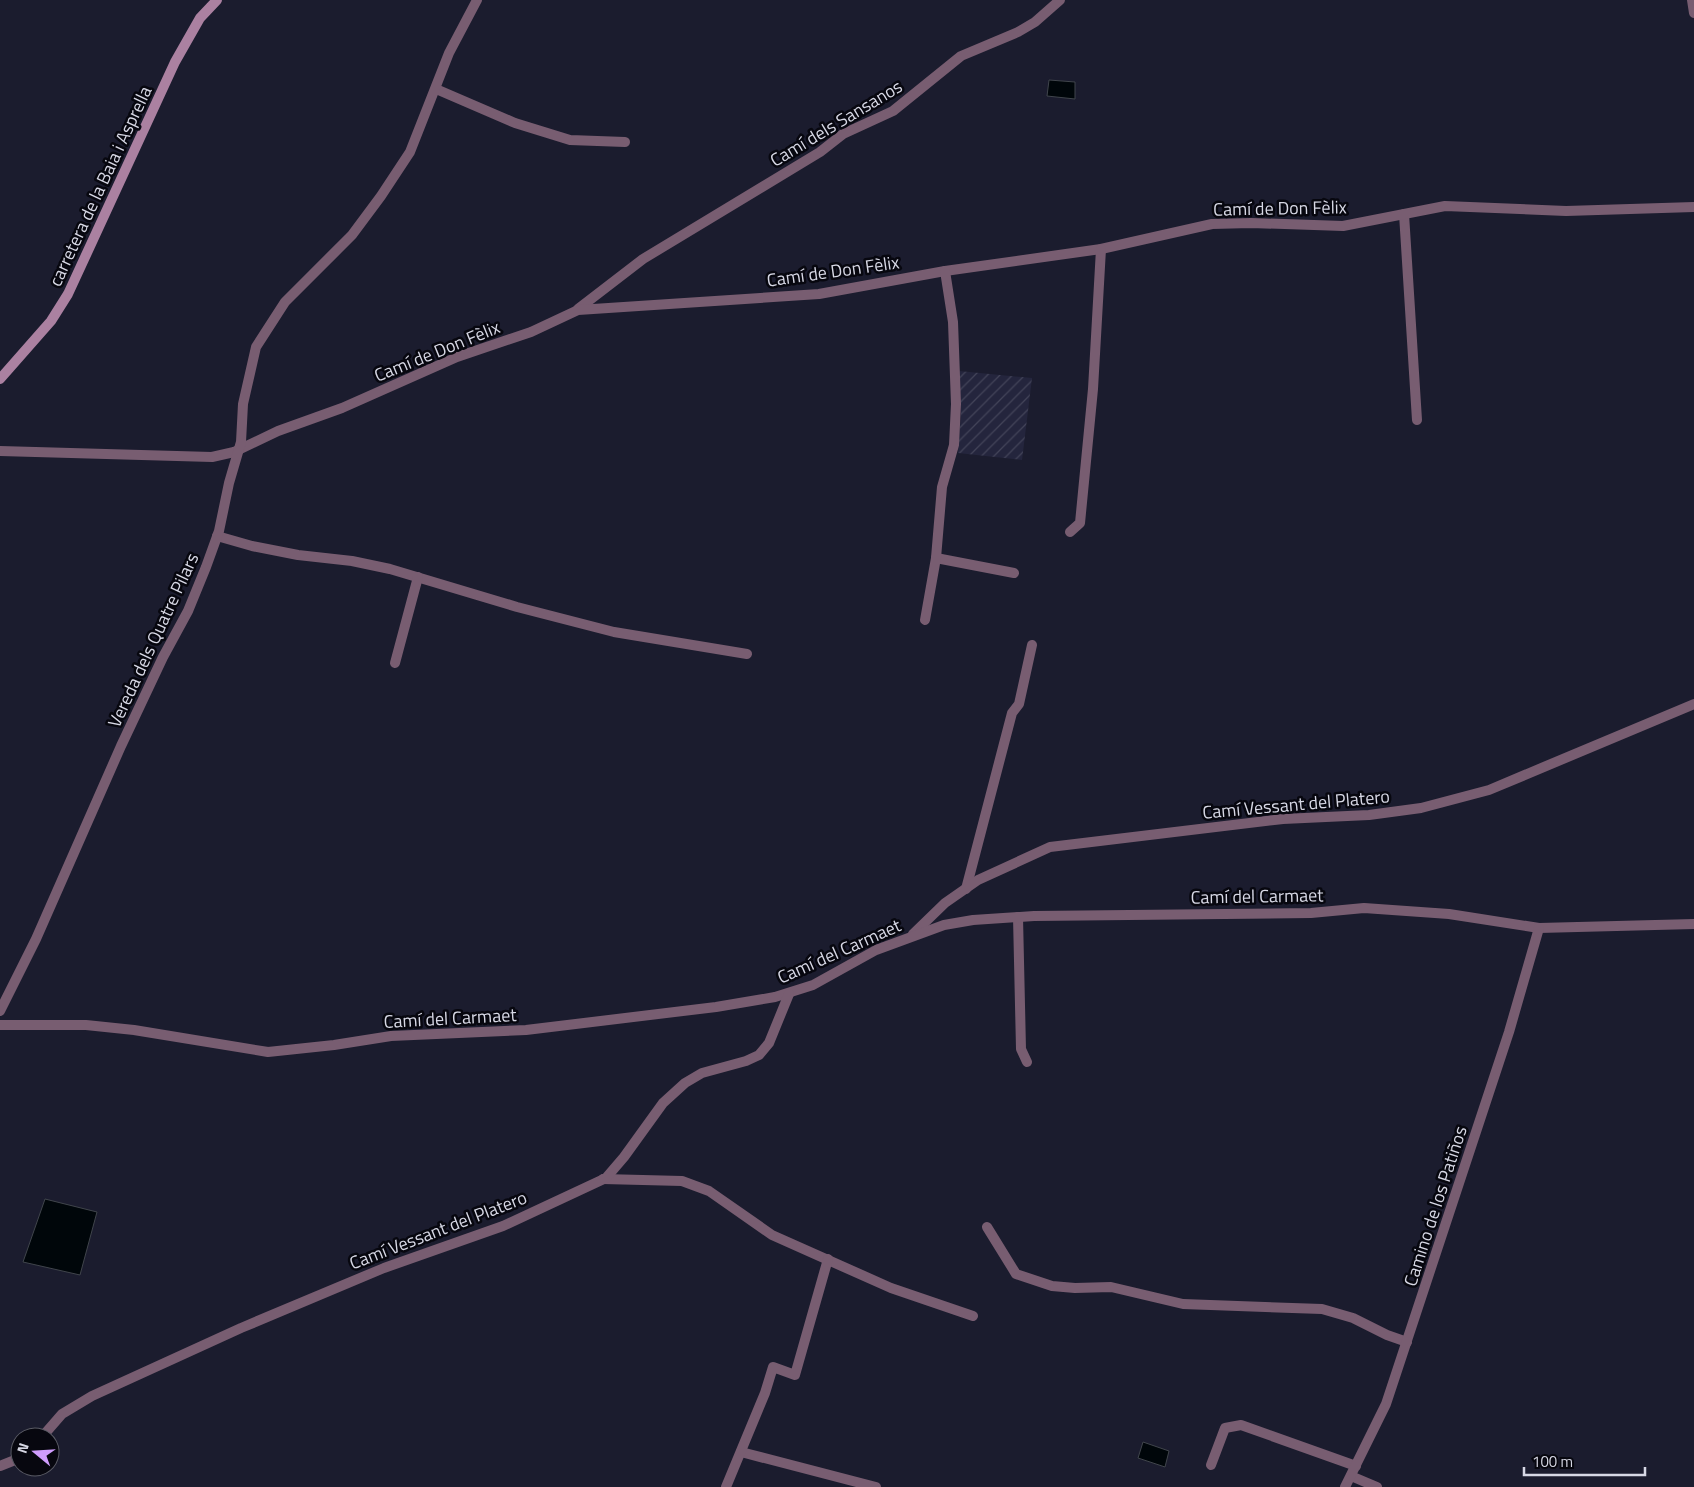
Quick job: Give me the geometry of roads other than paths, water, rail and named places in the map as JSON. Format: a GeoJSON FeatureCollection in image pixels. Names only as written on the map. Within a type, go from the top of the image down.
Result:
{"type":"FeatureCollection","features":[{"type":"Feature","properties":{"kind":"main road","name":"carretera de la Baia i Asprella"},"geometry":{"type":"LineString","coordinates":[[0,379],[51,321],[68,294],[175,62],[200,18],[218,0]]}},
{"type":"Feature","properties":{"kind":"street","name":"Vereda dels Quatre Pilars"},"geometry":{"type":"LineString","coordinates":[[0,1011],[36,939],[150,684],[188,611],[217,536],[228,483],[239,449],[244,404],[256,348],[285,302],[352,234],[381,196],[410,152],[449,53],[477,0]]}},
{"type":"Feature","properties":{"kind":"street","name":"Camí dels Sansanos"},"geometry":{"type":"LineString","coordinates":[[578,310],[643,258],[820,152],[843,134],[893,111],[961,56],[1018,32],[1035,22],[1060,0]]}},
{"type":"Feature","properties":{"kind":"street"},"geometry":{"type":"LineString","coordinates":[[1692,0],[1694,13]]}},
{"type":"Feature","properties":{"kind":"street"},"geometry":{"type":"LineString","coordinates":[[436,89],[515,123],[570,140],[625,142]]}},
{"type":"Feature","properties":{"kind":"street","name":"Camí de Don Fèlix"},"geometry":{"type":"LineString","coordinates":[[0,451],[212,457],[239,449],[278,431],[342,408],[457,357],[531,332],[578,310],[819,294],[945,271],[1100,249],[1212,224],[1268,223],[1343,226],[1445,206],[1566,211],[1694,207]]}},
{"type":"Feature","properties":{"kind":"street"},"geometry":{"type":"LineString","coordinates":[[1404,214],[1417,420]]}},
{"type":"Feature","properties":{"kind":"street"},"geometry":{"type":"LineString","coordinates":[[1070,532],[1080,523],[1092,389],[1100,249]]}},
{"type":"Feature","properties":{"kind":"street"},"geometry":{"type":"LineString","coordinates":[[926,620],[936,558],[942,487],[954,445],[956,412],[954,322],[945,271]]}},
{"type":"Feature","properties":{"kind":"street"},"geometry":{"type":"LineString","coordinates":[[217,536],[298,556],[352,561],[418,577],[517,607],[614,632],[747,654]]}},
{"type":"Feature","properties":{"kind":"street"},"geometry":{"type":"LineString","coordinates":[[936,558],[1014,573]]}},
{"type":"Feature","properties":{"kind":"street"},"geometry":{"type":"LineString","coordinates":[[395,663],[418,577]]}},
{"type":"Feature","properties":{"kind":"street"},"geometry":{"type":"LineString","coordinates":[[966,889],[1012,713],[1019,704],[1032,645]]}},
{"type":"Feature","properties":{"kind":"street","name":"Camí Vessant del Platero"},"geometry":{"type":"LineString","coordinates":[[910,936],[945,903],[978,880],[1050,847],[1283,819],[1369,815],[1420,808],[1489,790],[1694,704]]}},
{"type":"Feature","properties":{"kind":"street","name":"Camí del Carmaet"},"geometry":{"type":"LineString","coordinates":[[0,1025],[33,1023],[86,1025],[134,1030],[268,1052],[334,1045],[392,1036],[526,1030],[716,1007],[789,994],[813,985],[876,950],[910,936],[944,925],[1018,917],[1311,913],[1364,908],[1449,914],[1539,928],[1694,924]]}},
{"type":"Feature","properties":{"kind":"street"},"geometry":{"type":"LineString","coordinates":[[1018,917],[1020,1049],[1027,1062]]}},
{"type":"Feature","properties":{"kind":"street","name":"Camino de los Patiños"},"geometry":{"type":"LineString","coordinates":[[1345,1487],[1386,1404],[1509,1032],[1539,928]]}},
{"type":"Feature","properties":{"kind":"street","name":"Camí Vessant del Platero"},"geometry":{"type":"LineString","coordinates":[[51,1427],[62,1414],[92,1396],[240,1328],[384,1268],[503,1226],[603,1179],[624,1157],[662,1103],[684,1083],[702,1073],[746,1061],[759,1055],[769,1043],[789,994]]}},
{"type":"Feature","properties":{"kind":"street"},"geometry":{"type":"LineString","coordinates":[[603,1179],[682,1181],[709,1191],[772,1235],[891,1288],[973,1316]]}},
{"type":"Feature","properties":{"kind":"street"},"geometry":{"type":"LineString","coordinates":[[987,1227],[1016,1274],[1052,1286],[1075,1288],[1111,1286],[1183,1304],[1322,1309],[1352,1318],[1387,1335],[1407,1342]]}},
{"type":"Feature","properties":{"kind":"street"},"geometry":{"type":"LineString","coordinates":[[726,1487],[773,1367],[794,1375],[828,1259]]}},
{"type":"Feature","properties":{"kind":"street"},"geometry":{"type":"LineString","coordinates":[[1211,1465],[1225,1428],[1241,1425],[1356,1466]]}},
{"type":"Feature","properties":{"kind":"street"},"geometry":{"type":"LineString","coordinates":[[741,1452],[876,1487]]}},
{"type":"Feature","properties":{"kind":"street"},"geometry":{"type":"LineString","coordinates":[[1351,1476],[1377,1487]]}}]}
